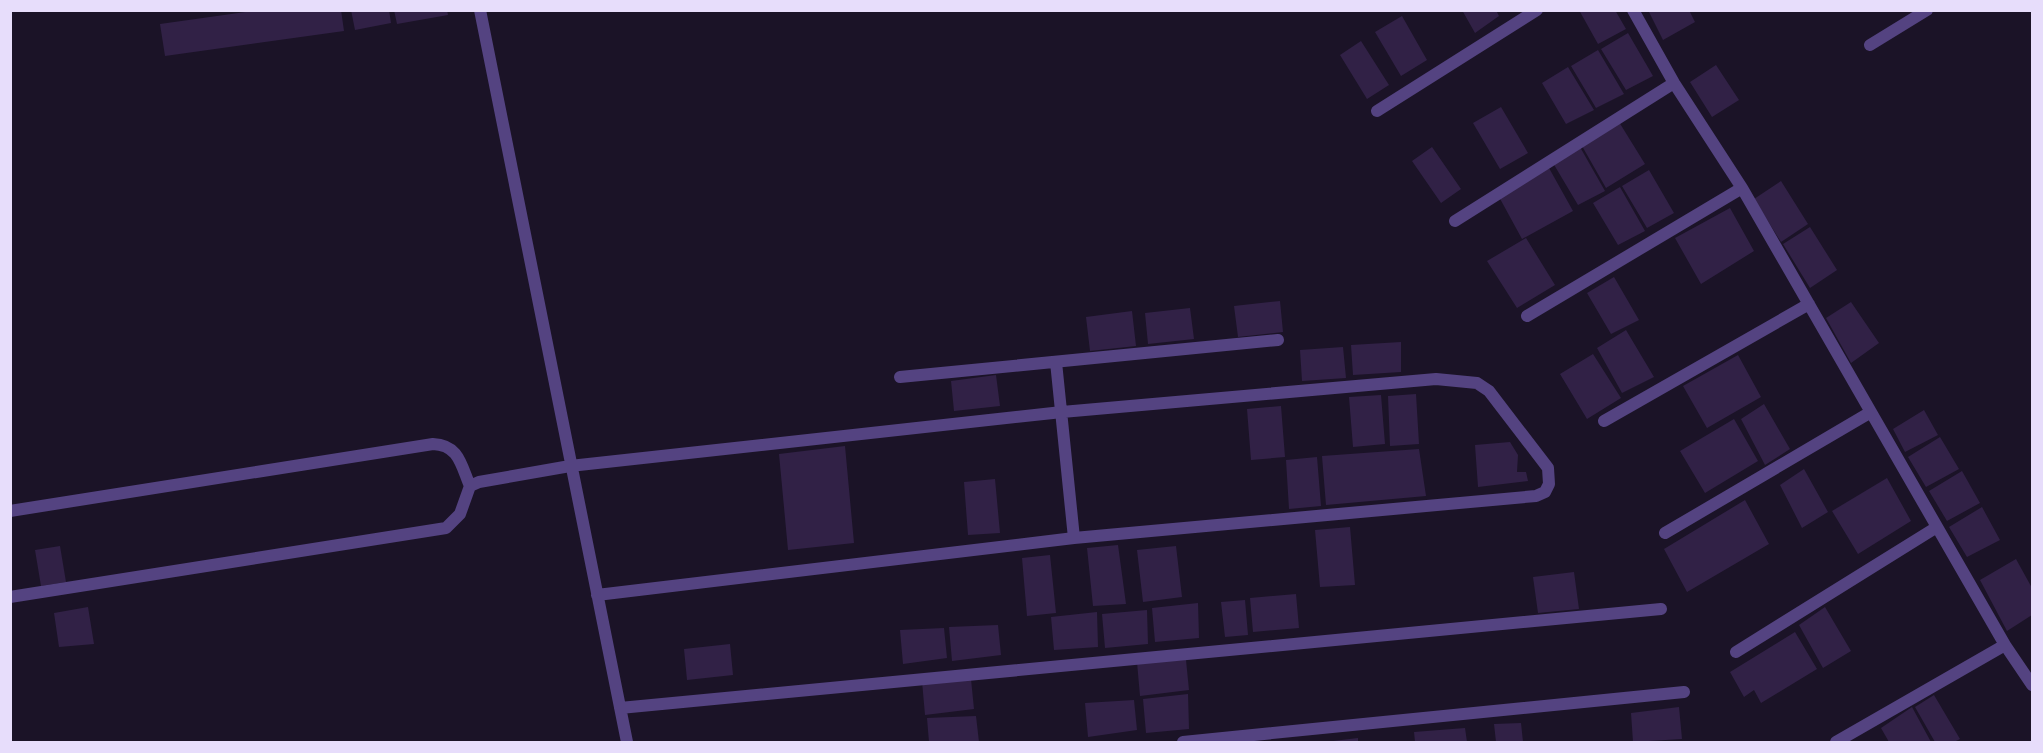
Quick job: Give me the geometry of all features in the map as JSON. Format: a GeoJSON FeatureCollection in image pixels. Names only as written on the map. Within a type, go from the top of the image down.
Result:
{"type":"FeatureCollection","features":[{"type":"Feature","properties":{"kind":"street"},"geometry":{"type":"LineString","coordinates":[[480,10],[627,742]]}},
{"type":"Feature","properties":{"kind":"street"},"geometry":{"type":"LineString","coordinates":[[1377,111],[1537,10]]}},
{"type":"Feature","properties":{"kind":"street"},"geometry":{"type":"LineString","coordinates":[[1633,10],[1674,83],[1742,188],[2005,645],[2032,685]]}},
{"type":"Feature","properties":{"kind":"street"},"geometry":{"type":"LineString","coordinates":[[1870,45],[1927,10]]}},
{"type":"Feature","properties":{"kind":"street"},"geometry":{"type":"LineString","coordinates":[[1455,221],[1674,83]]}},
{"type":"Feature","properties":{"kind":"street"},"geometry":{"type":"LineString","coordinates":[[1527,315],[1742,188]]}},
{"type":"Feature","properties":{"kind":"street"},"geometry":{"type":"LineString","coordinates":[[1604,421],[1809,304]]}},
{"type":"Feature","properties":{"kind":"street"},"geometry":{"type":"LineString","coordinates":[[900,377],[1278,340]]}},
{"type":"Feature","properties":{"kind":"street"},"geometry":{"type":"LineString","coordinates":[[1056,362],[1074,538]]}},
{"type":"Feature","properties":{"kind":"street"},"geometry":{"type":"LineString","coordinates":[[470,486],[479,482],[570,466],[1062,412],[1436,379],[1460,380],[1477,384],[1489,391],[1548,468],[1549,484],[1545,492],[1536,496],[1074,538],[597,595]]}},
{"type":"Feature","properties":{"kind":"street"},"geometry":{"type":"LineString","coordinates":[[1665,533],[1871,412]]}},
{"type":"Feature","properties":{"kind":"street"},"geometry":{"type":"LineString","coordinates":[[10,511],[433,444],[447,445],[455,451],[470,486],[460,514],[446,528],[10,597]]}},
{"type":"Feature","properties":{"kind":"street"},"geometry":{"type":"LineString","coordinates":[[1736,652],[1937,527]]}},
{"type":"Feature","properties":{"kind":"street"},"geometry":{"type":"LineString","coordinates":[[620,708],[1661,609]]}},
{"type":"Feature","properties":{"kind":"street"},"geometry":{"type":"LineString","coordinates":[[1836,742],[2005,645]]}},
{"type":"Feature","properties":{"kind":"street"},"geometry":{"type":"LineString","coordinates":[[1183,742],[1684,692]]}},
{"type":"Feature","properties":{"kind":"building"},"geometry":{"type":"Polygon","coordinates":[[[260,10],[341,10],[344,31],[165,56],[160,24],[260,10]]]}},
{"type":"Feature","properties":{"kind":"building"},"geometry":{"type":"Polygon","coordinates":[[[351,10],[389,10],[391,23],[355,30],[351,10]]]}},
{"type":"Feature","properties":{"kind":"building"},"geometry":{"type":"Polygon","coordinates":[[[394,10],[447,10],[448,15],[397,24],[394,10]]]}},
{"type":"Feature","properties":{"kind":"building"},"geometry":{"type":"Polygon","coordinates":[[[1462,10],[1496,10],[1499,16],[1475,33],[1462,10]]]}},
{"type":"Feature","properties":{"kind":"building"},"geometry":{"type":"Polygon","coordinates":[[[1579,10],[1615,10],[1626,29],[1598,44],[1579,10]]]}},
{"type":"Feature","properties":{"kind":"building"},"geometry":{"type":"Polygon","coordinates":[[[1648,10],[1689,10],[1695,22],[1663,40],[1648,10]]]}},
{"type":"Feature","properties":{"kind":"building"},"geometry":{"type":"Polygon","coordinates":[[[1402,16],[1427,60],[1401,76],[1375,32],[1402,16]]]}},
{"type":"Feature","properties":{"kind":"building"},"geometry":{"type":"Polygon","coordinates":[[[1628,33],[1653,76],[1626,90],[1601,49],[1628,33]]]}},
{"type":"Feature","properties":{"kind":"building"},"geometry":{"type":"Polygon","coordinates":[[[1361,41],[1389,85],[1367,99],[1340,55],[1361,41]]]}},
{"type":"Feature","properties":{"kind":"building"},"geometry":{"type":"Polygon","coordinates":[[[1598,50],[1624,94],[1596,108],[1571,66],[1598,50]]]}},
{"type":"Feature","properties":{"kind":"building"},"geometry":{"type":"Polygon","coordinates":[[[1716,65],[1739,100],[1712,117],[1690,82],[1716,65]]]}},
{"type":"Feature","properties":{"kind":"building"},"geometry":{"type":"Polygon","coordinates":[[[1568,67],[1594,110],[1566,124],[1542,83],[1568,67]]]}},
{"type":"Feature","properties":{"kind":"building"},"geometry":{"type":"Polygon","coordinates":[[[1501,107],[1528,153],[1500,169],[1473,123],[1501,107]]]}},
{"type":"Feature","properties":{"kind":"building"},"geometry":{"type":"Polygon","coordinates":[[[1619,122],[1645,164],[1606,188],[1582,146],[1619,122]]]}},
{"type":"Feature","properties":{"kind":"building"},"geometry":{"type":"Polygon","coordinates":[[[1432,147],[1461,189],[1441,203],[1412,161],[1432,147]]]}},
{"type":"Feature","properties":{"kind":"building"},"geometry":{"type":"Polygon","coordinates":[[[1580,147],[1605,191],[1578,205],[1553,163],[1580,147]]]}},
{"type":"Feature","properties":{"kind":"building"},"geometry":{"type":"Polygon","coordinates":[[[1549,168],[1573,211],[1522,239],[1498,195],[1549,168]]]}},
{"type":"Feature","properties":{"kind":"building"},"geometry":{"type":"Polygon","coordinates":[[[1649,170],[1674,213],[1647,228],[1622,186],[1649,170]]]}},
{"type":"Feature","properties":{"kind":"building"},"geometry":{"type":"Polygon","coordinates":[[[1781,181],[1808,224],[1781,242],[1754,199],[1781,181]]]}},
{"type":"Feature","properties":{"kind":"building"},"geometry":{"type":"Polygon","coordinates":[[[1620,187],[1645,231],[1618,245],[1593,203],[1620,187]]]}},
{"type":"Feature","properties":{"kind":"building"},"geometry":{"type":"Polygon","coordinates":[[[1730,208],[1754,251],[1701,284],[1675,238],[1730,208]]]}},
{"type":"Feature","properties":{"kind":"building"},"geometry":{"type":"Polygon","coordinates":[[[1810,227],[1837,270],[1810,288],[1783,244],[1810,227]]]}},
{"type":"Feature","properties":{"kind":"building"},"geometry":{"type":"Polygon","coordinates":[[[1526,238],[1555,285],[1517,308],[1487,261],[1526,238]]]}},
{"type":"Feature","properties":{"kind":"building"},"geometry":{"type":"Polygon","coordinates":[[[1614,277],[1639,320],[1611,334],[1587,293],[1614,277]]]}},
{"type":"Feature","properties":{"kind":"building"},"geometry":{"type":"Polygon","coordinates":[[[1280,301],[1283,332],[1238,337],[1234,306],[1280,301]]]}},
{"type":"Feature","properties":{"kind":"building"},"geometry":{"type":"Polygon","coordinates":[[[1851,302],[1879,343],[1851,363],[1826,318],[1851,302]]]}},
{"type":"Feature","properties":{"kind":"building"},"geometry":{"type":"Polygon","coordinates":[[[1190,308],[1194,339],[1148,344],[1145,313],[1190,308]]]}},
{"type":"Feature","properties":{"kind":"building"},"geometry":{"type":"Polygon","coordinates":[[[1132,311],[1136,346],[1090,351],[1086,317],[1132,311]]]}},
{"type":"Feature","properties":{"kind":"building"},"geometry":{"type":"Polygon","coordinates":[[[1626,330],[1654,377],[1622,393],[1597,348],[1626,330]]]}},
{"type":"Feature","properties":{"kind":"building"},"geometry":{"type":"Polygon","coordinates":[[[1401,342],[1401,372],[1353,375],[1351,345],[1401,342]]]}},
{"type":"Feature","properties":{"kind":"building"},"geometry":{"type":"Polygon","coordinates":[[[1343,347],[1346,378],[1302,381],[1300,350],[1343,347]]]}},
{"type":"Feature","properties":{"kind":"building"},"geometry":{"type":"Polygon","coordinates":[[[1593,354],[1621,398],[1587,419],[1560,374],[1593,354]]]}},
{"type":"Feature","properties":{"kind":"building"},"geometry":{"type":"Polygon","coordinates":[[[1738,355],[1761,397],[1707,428],[1683,386],[1738,355]]]}},
{"type":"Feature","properties":{"kind":"building"},"geometry":{"type":"Polygon","coordinates":[[[996,375],[1000,406],[954,411],[951,381],[996,375]]]}},
{"type":"Feature","properties":{"kind":"building"},"geometry":{"type":"Polygon","coordinates":[[[1416,394],[1419,444],[1390,446],[1388,396],[1416,394]]]}},
{"type":"Feature","properties":{"kind":"building"},"geometry":{"type":"Polygon","coordinates":[[[1381,395],[1385,444],[1353,447],[1349,397],[1381,395]]]}},
{"type":"Feature","properties":{"kind":"building"},"geometry":{"type":"Polygon","coordinates":[[[1764,404],[1790,449],[1765,465],[1741,419],[1764,404]]]}},
{"type":"Feature","properties":{"kind":"building"},"geometry":{"type":"Polygon","coordinates":[[[1281,406],[1285,457],[1251,460],[1247,409],[1281,406]]]}},
{"type":"Feature","properties":{"kind":"building"},"geometry":{"type":"Polygon","coordinates":[[[1924,410],[1938,435],[1905,452],[1893,429],[1924,410]]]}},
{"type":"Feature","properties":{"kind":"building"},"geometry":{"type":"Polygon","coordinates":[[[1734,419],[1758,461],[1705,493],[1680,451],[1734,419]]]}},
{"type":"Feature","properties":{"kind":"building"},"geometry":{"type":"Polygon","coordinates":[[[1940,437],[1959,469],[1926,487],[1908,457],[1940,437]]]}},
{"type":"Feature","properties":{"kind":"building"},"geometry":{"type":"Polygon","coordinates":[[[1510,442],[1518,455],[1517,472],[1526,472],[1528,481],[1478,487],[1475,445],[1510,442]]]}},
{"type":"Feature","properties":{"kind":"building"},"geometry":{"type":"Polygon","coordinates":[[[845,446],[854,543],[788,550],[779,454],[845,446]]]}},
{"type":"Feature","properties":{"kind":"building"},"geometry":{"type":"Polygon","coordinates":[[[1419,449],[1426,496],[1326,505],[1322,456],[1419,449]]]}},
{"type":"Feature","properties":{"kind":"building"},"geometry":{"type":"Polygon","coordinates":[[[1317,457],[1321,506],[1289,509],[1286,460],[1317,457]]]}},
{"type":"Feature","properties":{"kind":"building"},"geometry":{"type":"Polygon","coordinates":[[[1804,469],[1828,512],[1802,528],[1780,485],[1804,469]]]}},
{"type":"Feature","properties":{"kind":"building"},"geometry":{"type":"Polygon","coordinates":[[[1962,471],[1980,503],[1947,521],[1929,491],[1962,471]]]}},
{"type":"Feature","properties":{"kind":"building"},"geometry":{"type":"Polygon","coordinates":[[[1887,478],[1911,521],[1858,554],[1832,511],[1887,478]]]}},
{"type":"Feature","properties":{"kind":"building"},"geometry":{"type":"Polygon","coordinates":[[[995,479],[1000,533],[968,535],[964,482],[995,479]]]}},
{"type":"Feature","properties":{"kind":"building"},"geometry":{"type":"Polygon","coordinates":[[[1745,500],[1769,544],[1687,592],[1664,549],[1745,500]]]}},
{"type":"Feature","properties":{"kind":"building"},"geometry":{"type":"Polygon","coordinates":[[[1982,507],[2000,540],[1967,557],[1949,527],[1982,507]]]}},
{"type":"Feature","properties":{"kind":"building"},"geometry":{"type":"Polygon","coordinates":[[[1350,527],[1355,585],[1320,587],[1315,530],[1350,527]]]}},
{"type":"Feature","properties":{"kind":"building"},"geometry":{"type":"Polygon","coordinates":[[[1118,545],[1126,604],[1093,606],[1087,548],[1118,545]]]}},
{"type":"Feature","properties":{"kind":"building"},"geometry":{"type":"Polygon","coordinates":[[[60,546],[66,582],[41,586],[35,550],[60,546]]]}},
{"type":"Feature","properties":{"kind":"building"},"geometry":{"type":"Polygon","coordinates":[[[1176,546],[1182,597],[1143,602],[1137,550],[1176,546]]]}},
{"type":"Feature","properties":{"kind":"building"},"geometry":{"type":"Polygon","coordinates":[[[1050,555],[1056,613],[1027,616],[1022,558],[1050,555]]]}},
{"type":"Feature","properties":{"kind":"building"},"geometry":{"type":"Polygon","coordinates":[[[2016,559],[2032,588],[2032,615],[2007,631],[1980,580],[2016,559]]]}},
{"type":"Feature","properties":{"kind":"building"},"geometry":{"type":"Polygon","coordinates":[[[1574,572],[1579,609],[1538,613],[1533,577],[1574,572]]]}},
{"type":"Feature","properties":{"kind":"building"},"geometry":{"type":"Polygon","coordinates":[[[1296,594],[1299,628],[1253,632],[1250,598],[1296,594]]]}},
{"type":"Feature","properties":{"kind":"building"},"geometry":{"type":"Polygon","coordinates":[[[1245,600],[1248,635],[1225,637],[1221,602],[1245,600]]]}},
{"type":"Feature","properties":{"kind":"building"},"geometry":{"type":"Polygon","coordinates":[[[1198,603],[1199,638],[1155,642],[1152,608],[1198,603]]]}},
{"type":"Feature","properties":{"kind":"building"},"geometry":{"type":"Polygon","coordinates":[[[88,607],[94,644],[59,647],[54,613],[88,607]]]}},
{"type":"Feature","properties":{"kind":"building"},"geometry":{"type":"Polygon","coordinates":[[[1825,607],[1851,651],[1823,668],[1799,625],[1825,607]]]}},
{"type":"Feature","properties":{"kind":"building"},"geometry":{"type":"Polygon","coordinates":[[[1147,610],[1148,644],[1105,648],[1102,614],[1147,610]]]}},
{"type":"Feature","properties":{"kind":"building"},"geometry":{"type":"Polygon","coordinates":[[[1097,612],[1098,647],[1054,650],[1051,617],[1097,612]]]}},
{"type":"Feature","properties":{"kind":"building"},"geometry":{"type":"Polygon","coordinates":[[[998,625],[1001,655],[952,661],[949,627],[998,625]]]}},
{"type":"Feature","properties":{"kind":"building"},"geometry":{"type":"Polygon","coordinates":[[[944,628],[947,658],[903,664],[900,630],[944,628]]]}},
{"type":"Feature","properties":{"kind":"building"},"geometry":{"type":"Polygon","coordinates":[[[1795,632],[1817,669],[1761,703],[1754,690],[1744,697],[1730,672],[1795,632]]]}},
{"type":"Feature","properties":{"kind":"building"},"geometry":{"type":"Polygon","coordinates":[[[730,644],[733,675],[687,680],[684,649],[730,644]]]}},
{"type":"Feature","properties":{"kind":"building"},"geometry":{"type":"Polygon","coordinates":[[[1186,660],[1189,690],[1140,696],[1137,662],[1186,660]]]}},
{"type":"Feature","properties":{"kind":"building"},"geometry":{"type":"Polygon","coordinates":[[[971,679],[974,709],[925,715],[922,681],[971,679]]]}},
{"type":"Feature","properties":{"kind":"building"},"geometry":{"type":"Polygon","coordinates":[[[1188,694],[1189,729],[1146,733],[1143,699],[1188,694]]]}},
{"type":"Feature","properties":{"kind":"building"},"geometry":{"type":"Polygon","coordinates":[[[1934,695],[1960,739],[1954,742],[1935,742],[1915,707],[1934,695]]]}},
{"type":"Feature","properties":{"kind":"building"},"geometry":{"type":"Polygon","coordinates":[[[1134,700],[1137,730],[1088,737],[1085,703],[1134,700]]]}},
{"type":"Feature","properties":{"kind":"building"},"geometry":{"type":"Polygon","coordinates":[[[1679,707],[1682,739],[1633,742],[1631,713],[1679,707]]]}},
{"type":"Feature","properties":{"kind":"building"},"geometry":{"type":"Polygon","coordinates":[[[1912,707],[1931,742],[1889,742],[1881,728],[1912,707]]]}},
{"type":"Feature","properties":{"kind":"building"},"geometry":{"type":"Polygon","coordinates":[[[976,716],[979,742],[929,742],[927,718],[976,716]]]}},
{"type":"Feature","properties":{"kind":"building"},"geometry":{"type":"Polygon","coordinates":[[[1521,723],[1523,742],[1496,742],[1494,724],[1521,723]]]}},
{"type":"Feature","properties":{"kind":"building"},"geometry":{"type":"Polygon","coordinates":[[[1465,728],[1467,742],[1415,742],[1414,732],[1465,728]]]}},
{"type":"Feature","properties":{"kind":"building"},"geometry":{"type":"Polygon","coordinates":[[[1358,738],[1358,742],[1333,742],[1333,741],[1358,738]]]}}]}
